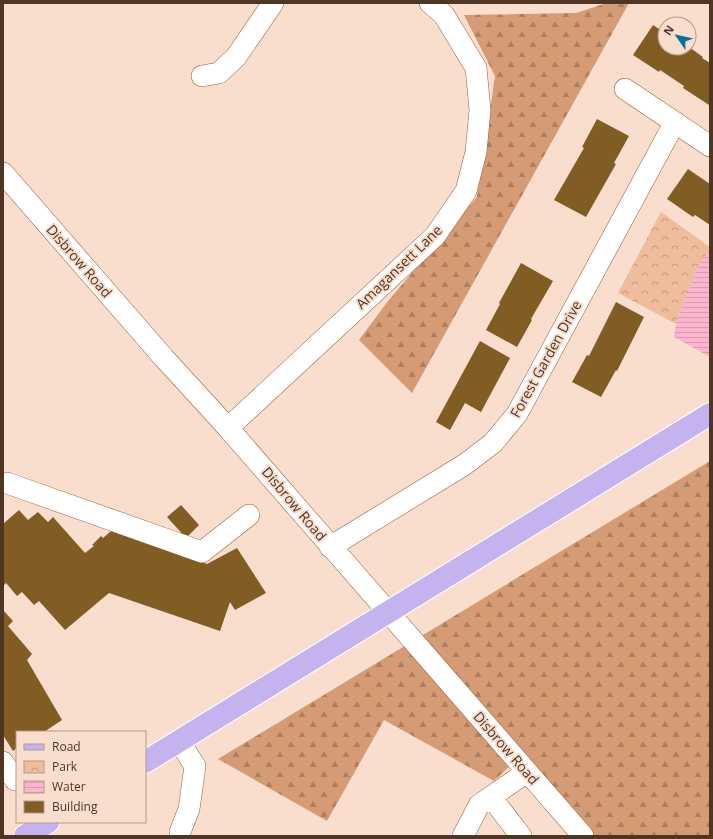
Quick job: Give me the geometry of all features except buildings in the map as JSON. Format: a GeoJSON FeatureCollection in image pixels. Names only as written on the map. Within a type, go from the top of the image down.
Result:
{"type":"FeatureCollection","features":[{"type":"Feature","properties":{"kind":"main road"},"geometry":{"type":"LineString","coordinates":[[146,761],[710,414]]}},
{"type":"Feature","properties":{"kind":"main road"},"geometry":{"type":"LineString","coordinates":[[25,836],[46,823]]}},
{"type":"Feature","properties":{"kind":"street"},"geometry":{"type":"LineString","coordinates":[[202,76],[219,73],[236,57],[273,3]]}},
{"type":"Feature","properties":{"kind":"street","name":"Amagansett Lane"},"geometry":{"type":"LineString","coordinates":[[228,428],[434,236],[466,191],[476,152],[480,110],[476,68],[444,15],[430,3]]}},
{"type":"Feature","properties":{"kind":"street"},"geometry":{"type":"LineString","coordinates":[[625,89],[710,146]]}},
{"type":"Feature","properties":{"kind":"street","name":"Forest Garden Drive"},"geometry":{"type":"LineString","coordinates":[[330,547],[464,465],[494,443],[517,414],[675,122]]}},
{"type":"Feature","properties":{"kind":"street","name":"Disbrow Road"},"geometry":{"type":"LineString","coordinates":[[3,173],[164,358],[228,428],[330,547],[389,612],[582,836]]}},
{"type":"Feature","properties":{"kind":"street"},"geometry":{"type":"LineString","coordinates":[[9,490],[202,552],[249,515]]}},
{"type":"Feature","properties":{"kind":"street"},"geometry":{"type":"LineString","coordinates":[[179,741],[195,766],[189,809],[180,832]]}},
{"type":"Feature","properties":{"kind":"street"},"geometry":{"type":"LineString","coordinates":[[3,762],[15,780]]}},
{"type":"Feature","properties":{"kind":"street"},"geometry":{"type":"LineString","coordinates":[[463,836],[479,805],[527,772]]}},
{"type":"Feature","properties":{"kind":"street"},"geometry":{"type":"LineString","coordinates":[[491,797],[521,836]]}},
{"type":"Feature","properties":{"kind":"green space"},"geometry":{"type":"Polygon","coordinates":[[[607,3],[629,3],[412,393],[359,340],[388,301],[477,197],[495,76],[464,15],[576,13],[607,3]]]}},
{"type":"Feature","properties":{"kind":"green space"},"geometry":{"type":"Polygon","coordinates":[[[661,212],[710,247],[710,250],[698,266],[676,324],[618,293],[661,212]]]}},
{"type":"Feature","properties":{"kind":"green space"},"geometry":{"type":"Polygon","coordinates":[[[710,461],[710,836],[579,836],[516,760],[494,781],[384,720],[327,821],[218,759],[710,461]]]}},
{"type":"Feature","properties":{"kind":"water"},"geometry":{"type":"Polygon","coordinates":[[[710,250],[710,357],[674,337],[676,324],[698,266],[710,250]]]}}]}
